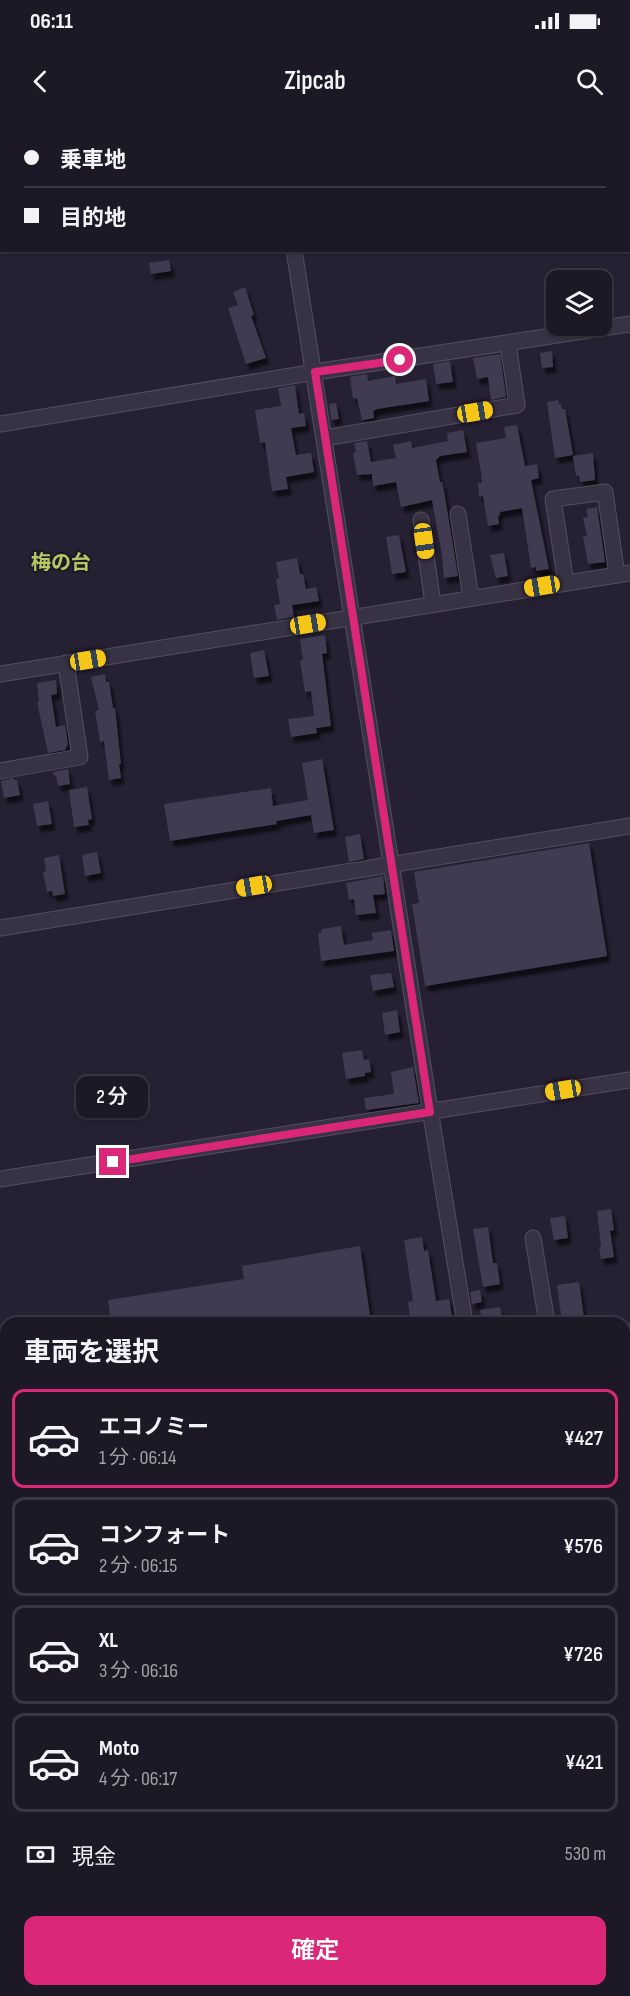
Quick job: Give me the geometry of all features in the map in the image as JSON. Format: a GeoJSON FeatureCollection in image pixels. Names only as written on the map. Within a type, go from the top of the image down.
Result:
{"type":"FeatureCollection","features":[{"type":"Feature","properties":{"kind":"street"},"geometry":{"type":"LineString","coordinates":[[294,252],[464,1317]]}},
{"type":"Feature","properties":{"kind":"street"},"geometry":{"type":"LineString","coordinates":[[0,424],[315,372],[630,324]]}},
{"type":"Feature","properties":{"kind":"street"},"geometry":{"type":"LineString","coordinates":[[325,438],[518,405],[508,344]]}},
{"type":"Feature","properties":{"kind":"street"},"geometry":{"type":"LineString","coordinates":[[0,674],[624,574],[606,492],[553,499],[566,583]]}},
{"type":"Feature","properties":{"kind":"street"},"geometry":{"type":"LineString","coordinates":[[458,514],[471,598]]}},
{"type":"Feature","properties":{"kind":"street"},"geometry":{"type":"LineString","coordinates":[[421,520],[433,604]]}},
{"type":"Feature","properties":{"kind":"street"},"geometry":{"type":"LineString","coordinates":[[0,771],[80,758],[66,663]]}},
{"type":"Feature","properties":{"kind":"street"},"geometry":{"type":"LineString","coordinates":[[0,928],[630,826]]}},
{"type":"Feature","properties":{"kind":"street"},"geometry":{"type":"LineString","coordinates":[[0,1179],[630,1080]]}},
{"type":"Feature","properties":{"kind":"street"},"geometry":{"type":"LineString","coordinates":[[533,1238],[546,1317]]}},
{"type":"Feature","properties":{"kind":"building"},"geometry":{"type":"Polygon","coordinates":[[[169,260],[171,271],[151,274],[149,263],[169,260]]]}},
{"type":"Feature","properties":{"kind":"building"},"geometry":{"type":"Polygon","coordinates":[[[245,287],[254,315],[251,316],[266,358],[246,364],[228,308],[238,305],[233,292],[245,287]]]}},
{"type":"Feature","properties":{"kind":"building"},"geometry":{"type":"Polygon","coordinates":[[[552,351],[553,367],[542,368],[540,353],[552,351]]]}},
{"type":"Feature","properties":{"kind":"building"},"geometry":{"type":"Polygon","coordinates":[[[500,354],[506,397],[491,400],[488,377],[477,379],[473,358],[500,354]]]}},
{"type":"Feature","properties":{"kind":"building"},"geometry":{"type":"Polygon","coordinates":[[[450,361],[453,382],[436,384],[433,364],[450,361]]]}},
{"type":"Feature","properties":{"kind":"building"},"geometry":{"type":"Polygon","coordinates":[[[367,374],[368,381],[395,376],[396,384],[426,379],[429,401],[377,409],[373,411],[374,418],[362,420],[357,398],[353,399],[350,377],[367,374]]]}},
{"type":"Feature","properties":{"kind":"building"},"geometry":{"type":"Polygon","coordinates":[[[295,385],[299,414],[304,413],[306,426],[291,428],[296,455],[311,453],[314,472],[286,477],[288,489],[272,491],[265,442],[260,443],[255,410],[281,406],[278,388],[295,385]]]}},
{"type":"Feature","properties":{"kind":"building"},"geometry":{"type":"Polygon","coordinates":[[[558,400],[562,409],[565,409],[573,455],[555,458],[547,402],[558,400]]]}},
{"type":"Feature","properties":{"kind":"building"},"geometry":{"type":"Polygon","coordinates":[[[336,403],[339,419],[331,420],[329,404],[336,403]]]}},
{"type":"Feature","properties":{"kind":"building"},"geometry":{"type":"Polygon","coordinates":[[[517,425],[525,466],[537,464],[539,478],[531,480],[549,569],[536,571],[536,567],[531,568],[522,508],[500,512],[499,524],[488,526],[483,496],[479,497],[478,483],[482,483],[476,443],[506,438],[504,427],[517,425]]]}},
{"type":"Feature","properties":{"kind":"building"},"geometry":{"type":"Polygon","coordinates":[[[463,430],[467,452],[440,456],[436,460],[444,491],[458,576],[444,578],[432,500],[401,507],[396,482],[373,486],[372,474],[357,475],[353,453],[356,452],[354,443],[367,441],[371,462],[396,458],[393,445],[411,441],[412,448],[448,441],[447,433],[463,430]]]}},
{"type":"Feature","properties":{"kind":"building"},"geometry":{"type":"Polygon","coordinates":[[[593,453],[595,480],[580,482],[579,475],[576,476],[573,456],[593,453]]]}},
{"type":"Feature","properties":{"kind":"building"},"geometry":{"type":"Polygon","coordinates":[[[597,507],[605,562],[588,564],[583,536],[587,536],[583,518],[588,517],[586,509],[597,507]]]}},
{"type":"Feature","properties":{"kind":"building"},"geometry":{"type":"Polygon","coordinates":[[[399,535],[406,572],[392,574],[386,537],[399,535]]]}},
{"type":"Feature","properties":{"kind":"building"},"geometry":{"type":"Polygon","coordinates":[[[504,553],[508,576],[496,578],[490,555],[504,553]]]}},
{"type":"Feature","properties":{"kind":"building"},"geometry":{"type":"Polygon","coordinates":[[[297,558],[306,589],[316,587],[319,601],[292,605],[294,617],[277,620],[274,605],[280,604],[276,562],[297,558]]]}},
{"type":"Feature","properties":{"kind":"building"},"geometry":{"type":"Polygon","coordinates":[[[325,635],[327,653],[322,654],[331,726],[316,728],[317,733],[291,737],[288,719],[314,716],[311,691],[305,692],[300,661],[303,660],[300,639],[325,635]]]}},
{"type":"Feature","properties":{"kind":"building"},"geometry":{"type":"Polygon","coordinates":[[[264,650],[269,676],[254,678],[250,653],[264,650]]]}},
{"type":"Feature","properties":{"kind":"building"},"geometry":{"type":"Polygon","coordinates":[[[105,674],[106,682],[109,682],[113,708],[115,708],[121,764],[119,764],[121,778],[109,780],[104,741],[100,742],[95,711],[99,710],[91,677],[105,674]]]}},
{"type":"Feature","properties":{"kind":"building"},"geometry":{"type":"Polygon","coordinates":[[[56,680],[57,694],[51,695],[56,727],[65,725],[68,744],[65,750],[48,753],[37,702],[39,702],[37,683],[56,680]]]}},
{"type":"Feature","properties":{"kind":"building"},"geometry":{"type":"Polygon","coordinates":[[[322,759],[334,830],[314,833],[311,815],[276,821],[277,824],[170,841],[164,804],[271,788],[273,806],[308,800],[302,763],[322,759]]]}},
{"type":"Feature","properties":{"kind":"building"},"geometry":{"type":"Polygon","coordinates":[[[68,769],[70,784],[58,786],[53,772],[68,769]]]}},
{"type":"Feature","properties":{"kind":"building"},"geometry":{"type":"Polygon","coordinates":[[[14,778],[17,780],[20,795],[4,798],[1,781],[14,778]]]}},
{"type":"Feature","properties":{"kind":"building"},"geometry":{"type":"Polygon","coordinates":[[[87,787],[92,819],[88,820],[89,825],[74,827],[69,790],[87,787]]]}},
{"type":"Feature","properties":{"kind":"building"},"geometry":{"type":"Polygon","coordinates":[[[48,801],[52,824],[37,826],[33,804],[48,801]]]}},
{"type":"Feature","properties":{"kind":"building"},"geometry":{"type":"Polygon","coordinates":[[[360,834],[364,859],[349,862],[345,837],[360,834]]]}},
{"type":"Feature","properties":{"kind":"building"},"geometry":{"type":"Polygon","coordinates":[[[589,843],[607,956],[425,986],[412,904],[419,903],[414,872],[589,843]]]}},
{"type":"Feature","properties":{"kind":"building"},"geometry":{"type":"Polygon","coordinates":[[[97,852],[101,873],[85,876],[82,855],[97,852]]]}},
{"type":"Feature","properties":{"kind":"building"},"geometry":{"type":"Polygon","coordinates":[[[59,855],[65,894],[53,896],[52,891],[47,892],[43,872],[46,871],[44,858],[59,855]]]}},
{"type":"Feature","properties":{"kind":"building"},"geometry":{"type":"Polygon","coordinates":[[[383,876],[385,894],[373,895],[376,913],[356,915],[354,899],[349,900],[346,883],[383,876]]]}},
{"type":"Feature","properties":{"kind":"building"},"geometry":{"type":"Polygon","coordinates":[[[341,926],[344,945],[373,940],[372,933],[391,930],[394,951],[321,961],[318,933],[321,933],[321,929],[341,926]]]}},
{"type":"Feature","properties":{"kind":"building"},"geometry":{"type":"Polygon","coordinates":[[[391,973],[394,987],[373,991],[370,975],[391,973]]]}},
{"type":"Feature","properties":{"kind":"building"},"geometry":{"type":"Polygon","coordinates":[[[397,1010],[400,1032],[385,1035],[382,1013],[397,1010]]]}},
{"type":"Feature","properties":{"kind":"building"},"geometry":{"type":"Polygon","coordinates":[[[362,1050],[364,1060],[369,1059],[371,1072],[365,1073],[365,1076],[346,1079],[342,1053],[362,1050]]]}},
{"type":"Feature","properties":{"kind":"building"},"geometry":{"type":"Polygon","coordinates":[[[413,1067],[419,1103],[366,1110],[364,1098],[394,1094],[391,1072],[413,1067]]]}},
{"type":"Feature","properties":{"kind":"building"},"geometry":{"type":"Polygon","coordinates":[[[611,1209],[614,1230],[610,1231],[614,1257],[601,1259],[597,1211],[611,1209]]]}},
{"type":"Feature","properties":{"kind":"building"},"geometry":{"type":"Polygon","coordinates":[[[565,1216],[568,1238],[554,1240],[550,1218],[565,1216]]]}},
{"type":"Feature","properties":{"kind":"building"},"geometry":{"type":"Polygon","coordinates":[[[488,1227],[493,1263],[497,1263],[500,1284],[483,1287],[473,1229],[488,1227]]]}},
{"type":"Feature","properties":{"kind":"building"},"geometry":{"type":"Polygon","coordinates":[[[422,1237],[424,1251],[428,1250],[436,1301],[449,1299],[452,1317],[410,1317],[408,1302],[413,1301],[404,1240],[422,1237]]]}},
{"type":"Feature","properties":{"kind":"building"},"geometry":{"type":"Polygon","coordinates":[[[360,1246],[370,1317],[110,1317],[108,1300],[244,1279],[242,1266],[360,1246]]]}},
{"type":"Feature","properties":{"kind":"building"},"geometry":{"type":"Polygon","coordinates":[[[579,1282],[584,1317],[561,1317],[557,1285],[579,1282]]]}},
{"type":"Feature","properties":{"kind":"building"},"geometry":{"type":"Polygon","coordinates":[[[480,1290],[482,1302],[472,1304],[470,1292],[480,1290]]]}},
{"type":"Feature","properties":{"kind":"building"},"geometry":{"type":"Polygon","coordinates":[[[500,1307],[502,1317],[481,1317],[480,1310],[500,1307]]]}},
{"type":"Feature","properties":{"kind":"district","name":"梅の台"},"geometry":{"type":"Point","coordinates":[61,562]}},
{"type":"Feature","properties":{"kind":"route"},"geometry":{"type":"LineString","coordinates":[[113,1162],[430,1112],[315,372],[400,360]]}}]}
